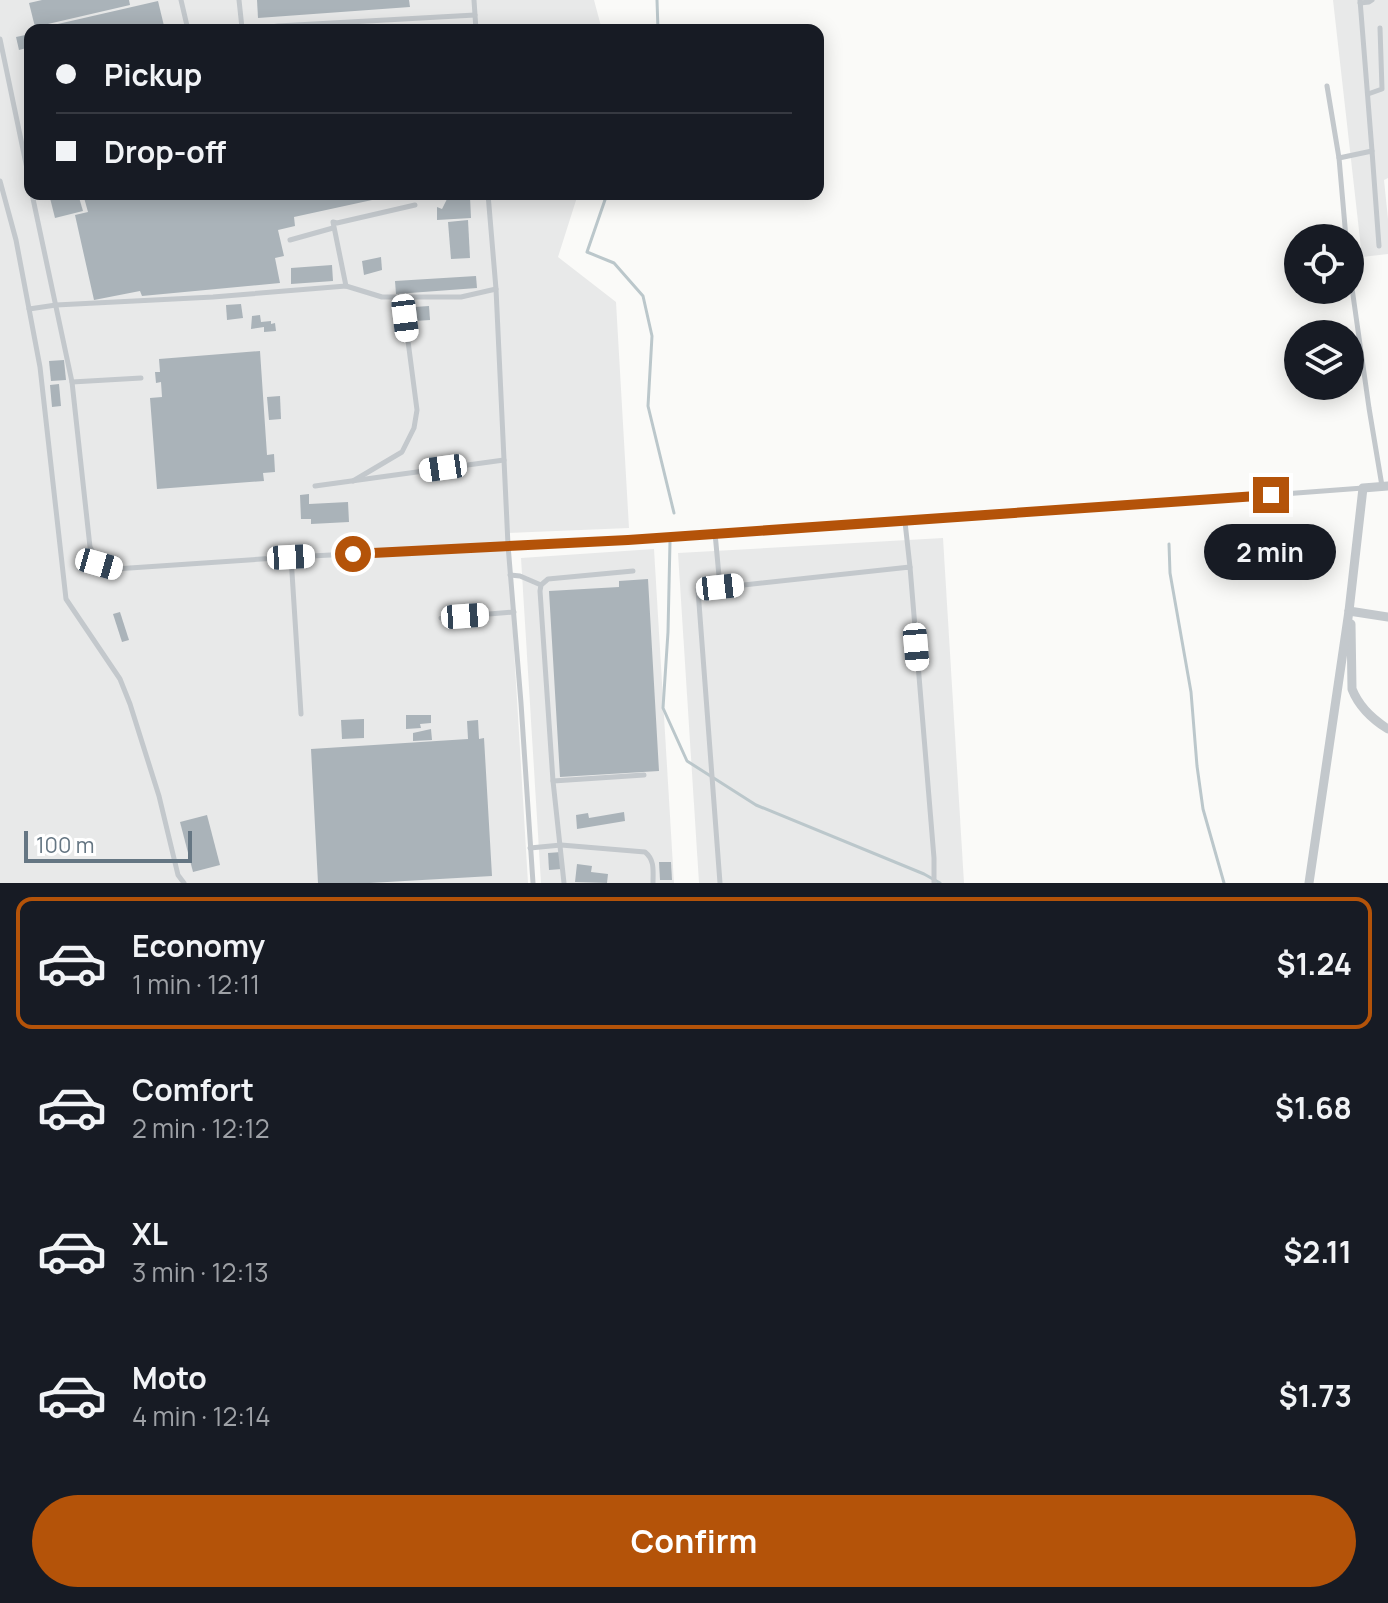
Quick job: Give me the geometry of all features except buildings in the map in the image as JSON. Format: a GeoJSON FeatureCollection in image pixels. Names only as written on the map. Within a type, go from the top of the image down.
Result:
{"type":"FeatureCollection","features":[{"type":"Feature","properties":{"kind":"street"},"geometry":{"type":"LineString","coordinates":[[1309,883],[1363,488],[1385,486]]}},
{"type":"Feature","properties":{"kind":"street"},"geometry":{"type":"LineString","coordinates":[[1348,615],[1388,617]]}},
{"type":"Feature","properties":{"kind":"street"},"geometry":{"type":"LineString","coordinates":[[1348,615],[1352,628],[1352,689],[1371,718],[1388,729]]}},
{"type":"Feature","properties":{"kind":"lane"},"geometry":{"type":"LineString","coordinates":[[181,0],[187,24]]}},
{"type":"Feature","properties":{"kind":"lane"},"geometry":{"type":"LineString","coordinates":[[239,0],[242,24]]}},
{"type":"Feature","properties":{"kind":"lane"},"geometry":{"type":"LineString","coordinates":[[474,0],[476,24]]}},
{"type":"Feature","properties":{"kind":"lane"},"geometry":{"type":"LineString","coordinates":[[1372,0],[1360,2],[1379,246]]}},
{"type":"Feature","properties":{"kind":"lane"},"geometry":{"type":"LineString","coordinates":[[314,24],[475,15]]}},
{"type":"Feature","properties":{"kind":"lane"},"geometry":{"type":"LineString","coordinates":[[1368,94],[1382,89],[1380,28]]}},
{"type":"Feature","properties":{"kind":"lane"},"geometry":{"type":"LineString","coordinates":[[0,39],[24,156]]}},
{"type":"Feature","properties":{"kind":"lane"},"geometry":{"type":"LineString","coordinates":[[1327,86],[1339,158],[1345,224]]}},
{"type":"Feature","properties":{"kind":"lane"},"geometry":{"type":"LineString","coordinates":[[1339,158],[1372,151]]}},
{"type":"Feature","properties":{"kind":"lane"},"geometry":{"type":"LineString","coordinates":[[0,181],[16,240],[40,367],[66,599],[120,679],[159,796],[178,875],[184,883]]}},
{"type":"Feature","properties":{"kind":"lane"},"geometry":{"type":"LineString","coordinates":[[33,200],[72,382],[90,547],[99,564],[115,569],[628,540],[1363,488]]}},
{"type":"Feature","properties":{"kind":"lane"},"geometry":{"type":"LineString","coordinates":[[489,200],[496,289],[508,545],[533,883]]}},
{"type":"Feature","properties":{"kind":"lane"},"geometry":{"type":"LineString","coordinates":[[346,286],[333,222],[415,205]]}},
{"type":"Feature","properties":{"kind":"lane"},"geometry":{"type":"LineString","coordinates":[[290,240],[333,228]]}},
{"type":"Feature","properties":{"kind":"lane"},"geometry":{"type":"LineString","coordinates":[[29,309],[346,286],[382,297],[461,297],[496,289]]}},
{"type":"Feature","properties":{"kind":"lane"},"geometry":{"type":"LineString","coordinates":[[1354,304],[1369,408],[1385,486]]}},
{"type":"Feature","properties":{"kind":"lane"},"geometry":{"type":"LineString","coordinates":[[353,481],[402,452],[414,428],[417,410],[405,318]]}},
{"type":"Feature","properties":{"kind":"lane"},"geometry":{"type":"LineString","coordinates":[[72,382],[141,378]]}},
{"type":"Feature","properties":{"kind":"lane"},"geometry":{"type":"LineString","coordinates":[[315,486],[504,460]]}},
{"type":"Feature","properties":{"kind":"lane"},"geometry":{"type":"LineString","coordinates":[[905,522],[934,883]]}},
{"type":"Feature","properties":{"kind":"lane"},"geometry":{"type":"LineString","coordinates":[[715,533],[720,587]]}},
{"type":"Feature","properties":{"kind":"lane"},"geometry":{"type":"LineString","coordinates":[[291,557],[301,714]]}},
{"type":"Feature","properties":{"kind":"lane"},"geometry":{"type":"LineString","coordinates":[[720,883],[698,590],[910,567]]}},
{"type":"Feature","properties":{"kind":"lane"},"geometry":{"type":"LineString","coordinates":[[564,883],[553,781],[541,585],[548,579],[633,571]]}},
{"type":"Feature","properties":{"kind":"lane"},"geometry":{"type":"LineString","coordinates":[[510,575],[541,585]]}},
{"type":"Feature","properties":{"kind":"lane"},"geometry":{"type":"LineString","coordinates":[[441,618],[514,612]]}},
{"type":"Feature","properties":{"kind":"lane"},"geometry":{"type":"LineString","coordinates":[[553,781],[644,775]]}},
{"type":"Feature","properties":{"kind":"lane"},"geometry":{"type":"LineString","coordinates":[[530,848],[561,845],[645,852],[653,863],[653,883]]}},
{"type":"Feature","properties":{"kind":"shaded area"},"geometry":{"type":"Polygon","coordinates":[[[0,0],[594,0],[600,24],[24,24],[24,200],[576,200],[558,257],[616,302],[629,528],[507,533],[528,883],[0,883],[0,0]]]}},
{"type":"Feature","properties":{"kind":"shaded area"},"geometry":{"type":"Polygon","coordinates":[[[1333,0],[1388,0],[1388,178],[1384,180],[1388,254],[1364,257],[1364,224],[1358,224],[1333,0]]]}},
{"type":"Feature","properties":{"kind":"shaded area"},"geometry":{"type":"Polygon","coordinates":[[[943,538],[964,883],[699,883],[678,553],[943,538]]]}},
{"type":"Feature","properties":{"kind":"shaded area"},"geometry":{"type":"Polygon","coordinates":[[[654,549],[674,883],[541,883],[521,558],[654,549]]]}},
{"type":"Feature","properties":{"kind":"waterway"},"geometry":{"type":"LineString","coordinates":[[657,0],[658,24]]}},
{"type":"Feature","properties":{"kind":"waterway"},"geometry":{"type":"LineString","coordinates":[[605,200],[587,252],[614,263],[643,296],[652,336],[648,406],[674,513]]}},
{"type":"Feature","properties":{"kind":"waterway"},"geometry":{"type":"LineString","coordinates":[[670,541],[663,708],[687,761],[756,805],[940,883]]}},
{"type":"Feature","properties":{"kind":"waterway"},"geometry":{"type":"LineString","coordinates":[[1169,544],[1170,573],[1191,692],[1203,809],[1224,883]]}},
{"type":"Feature","properties":{"kind":"route"},"geometry":{"type":"LineString","coordinates":[[353,554],[628,540],[1271,495]]}}]}
